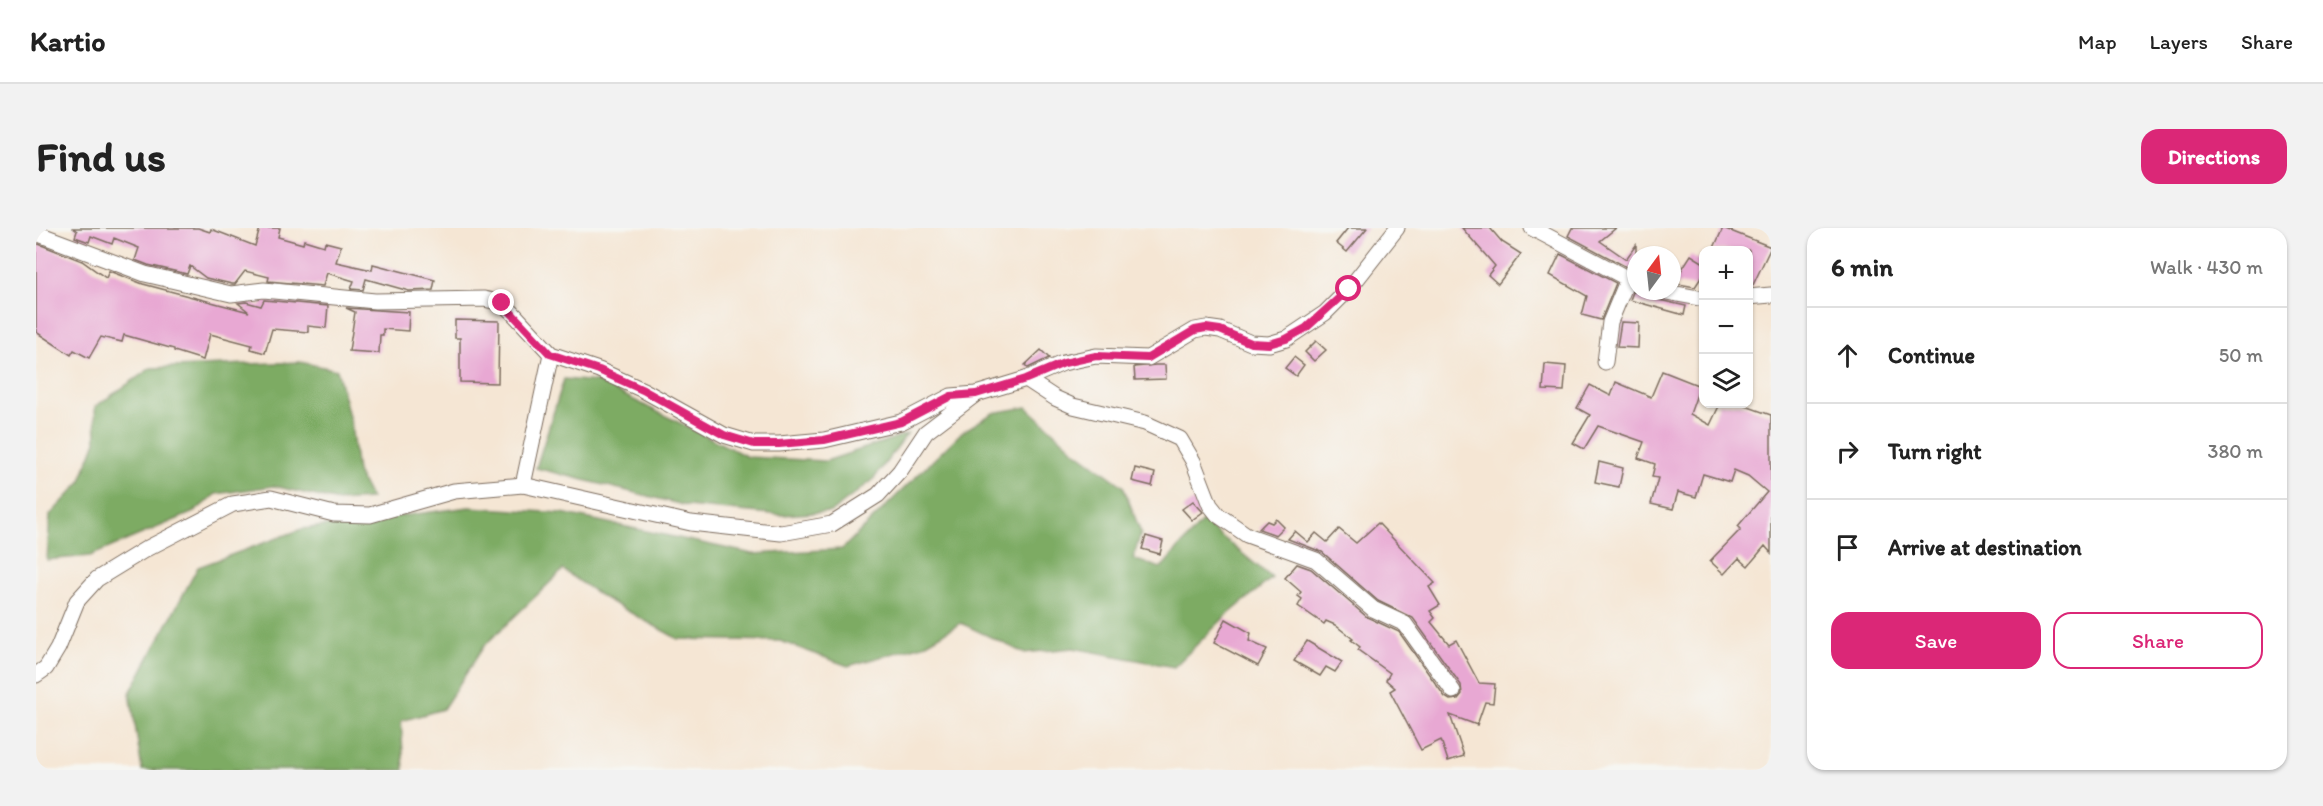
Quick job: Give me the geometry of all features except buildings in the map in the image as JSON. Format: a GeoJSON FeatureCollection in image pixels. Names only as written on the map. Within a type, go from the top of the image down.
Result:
{"type":"FeatureCollection","features":[{"type":"Feature","properties":{"kind":"street"},"geometry":{"type":"LineString","coordinates":[[36,233],[145,274],[231,294],[264,290],[375,301],[493,301],[502,303],[550,354],[599,370],[643,390],[700,424],[724,435],[754,444],[824,440],[901,422],[951,396],[976,394],[1026,379],[1064,363],[1096,356],[1148,358],[1185,335],[1206,328],[1220,330],[1251,343],[1269,344],[1286,339],[1325,313],[1349,289],[1397,228]]}},
{"type":"Feature","properties":{"kind":"street"},"geometry":{"type":"LineString","coordinates":[[1532,228],[1627,280]]}},
{"type":"Feature","properties":{"kind":"street"},"geometry":{"type":"LineString","coordinates":[[1605,362],[1610,322],[1627,290]]}},
{"type":"Feature","properties":{"kind":"street"},"geometry":{"type":"LineString","coordinates":[[1681,295],[1699,298]]}},
{"type":"Feature","properties":{"kind":"street"},"geometry":{"type":"LineString","coordinates":[[1753,297],[1771,295]]}},
{"type":"Feature","properties":{"kind":"street"},"geometry":{"type":"LineString","coordinates":[[523,485],[550,354]]}},
{"type":"Feature","properties":{"kind":"street"},"geometry":{"type":"LineString","coordinates":[[1026,379],[1055,398],[1073,406],[1145,423],[1180,439],[1192,461],[1210,505],[1218,515],[1247,535],[1316,560],[1373,609],[1405,624],[1453,691]]}},
{"type":"Feature","properties":{"kind":"street"},"geometry":{"type":"LineString","coordinates":[[36,675],[46,668],[58,648],[77,601],[97,579],[146,549],[233,504],[271,498],[334,514],[370,514],[454,490],[523,485],[691,523],[780,533],[832,524],[878,495],[900,471],[926,432],[976,394]]}},
{"type":"Feature","properties":{"kind":"green space"},"geometry":{"type":"Polygon","coordinates":[[[300,362],[337,370],[351,424],[357,472],[371,499],[338,501],[274,486],[216,494],[194,512],[90,556],[47,560],[50,515],[80,483],[96,441],[95,407],[151,368],[300,362]]]}},
{"type":"Feature","properties":{"kind":"green space"},"geometry":{"type":"Polygon","coordinates":[[[564,379],[598,382],[748,457],[826,461],[907,434],[873,480],[831,512],[782,515],[687,506],[536,468],[564,379]]]}},
{"type":"Feature","properties":{"kind":"green space"},"geometry":{"type":"Polygon","coordinates":[[[1027,407],[1075,451],[1123,486],[1141,533],[1133,559],[1161,568],[1203,521],[1272,578],[1225,617],[1174,667],[1073,648],[1024,653],[961,623],[923,645],[848,666],[780,641],[678,639],[604,598],[563,570],[484,646],[443,709],[401,721],[404,770],[142,770],[130,693],[198,567],[302,529],[469,507],[562,513],[753,554],[842,549],[962,432],[993,413],[1027,407]]]}},
{"type":"Feature","properties":{"kind":"route"},"geometry":{"type":"LineString","coordinates":[[502,303],[550,354],[599,370],[643,390],[700,424],[724,435],[754,444],[779,444],[824,440],[901,422],[951,396],[976,394],[1026,379],[1064,363],[1096,356],[1148,358],[1195,330],[1206,328],[1220,330],[1251,343],[1269,344],[1286,339],[1306,328],[1349,289]]}}]}
